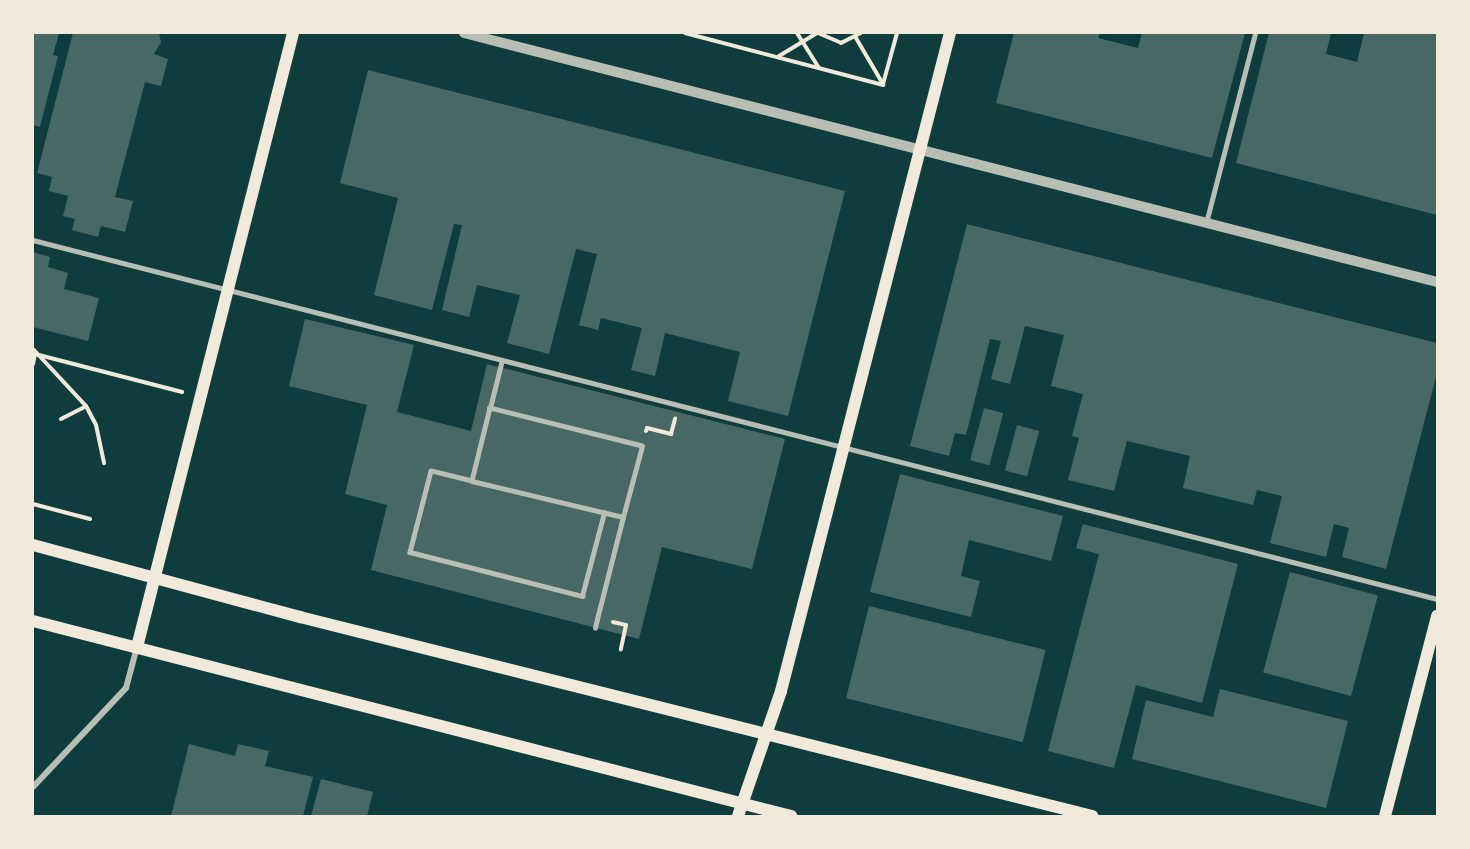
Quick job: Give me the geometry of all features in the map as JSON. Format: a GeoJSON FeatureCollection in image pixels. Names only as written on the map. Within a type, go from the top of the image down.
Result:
{"type":"FeatureCollection","features":[{"type":"Feature","properties":{"kind":"main road"},"geometry":{"type":"LineString","coordinates":[[137,647],[293,33]]}},
{"type":"Feature","properties":{"kind":"main road"},"geometry":{"type":"LineString","coordinates":[[741,810],[769,736],[950,33]]}},
{"type":"Feature","properties":{"kind":"main road"},"geometry":{"type":"LineString","coordinates":[[33,545],[769,736],[1092,816]]}},
{"type":"Feature","properties":{"kind":"main road"},"geometry":{"type":"LineString","coordinates":[[1384,816],[1437,616]]}},
{"type":"Feature","properties":{"kind":"main road"},"geometry":{"type":"LineString","coordinates":[[33,621],[741,810],[791,816]]}},
{"type":"Feature","properties":{"kind":"street"},"geometry":{"type":"LineString","coordinates":[[464,33],[1437,282]]}},
{"type":"Feature","properties":{"kind":"street"},"geometry":{"type":"LineString","coordinates":[[33,787],[126,688],[137,647]]}},
{"type":"Feature","properties":{"kind":"lane"},"geometry":{"type":"LineString","coordinates":[[1206,223],[1254,33]]}},
{"type":"Feature","properties":{"kind":"lane"},"geometry":{"type":"LineString","coordinates":[[33,240],[1437,599]]}},
{"type":"Feature","properties":{"kind":"lane"},"geometry":{"type":"LineString","coordinates":[[472,481],[502,360]]}},
{"type":"Feature","properties":{"kind":"lane"},"geometry":{"type":"LineString","coordinates":[[490,408],[642,446],[595,628]]}},
{"type":"Feature","properties":{"kind":"lane"},"geometry":{"type":"LineString","coordinates":[[604,513],[582,596],[410,552],[431,471],[604,513],[623,518]]}},
{"type":"Feature","properties":{"kind":"path"},"geometry":{"type":"LineString","coordinates":[[685,33],[883,85]]}},
{"type":"Feature","properties":{"kind":"path"},"geometry":{"type":"LineString","coordinates":[[797,33],[819,68]]}},
{"type":"Feature","properties":{"kind":"path"},"geometry":{"type":"LineString","coordinates":[[778,57],[817,33],[834,42],[856,38],[861,33]]}},
{"type":"Feature","properties":{"kind":"path"},"geometry":{"type":"LineString","coordinates":[[883,85],[897,33]]}},
{"type":"Feature","properties":{"kind":"path"},"geometry":{"type":"LineString","coordinates":[[856,38],[883,85]]}},
{"type":"Feature","properties":{"kind":"path"},"geometry":{"type":"LineString","coordinates":[[33,349],[35,354],[86,406],[96,426],[104,463]]}},
{"type":"Feature","properties":{"kind":"path"},"geometry":{"type":"LineString","coordinates":[[35,354],[200,397]]}},
{"type":"Feature","properties":{"kind":"path"},"geometry":{"type":"LineString","coordinates":[[33,364],[35,354]]}},
{"type":"Feature","properties":{"kind":"path"},"geometry":{"type":"LineString","coordinates":[[61,419],[86,406]]}},
{"type":"Feature","properties":{"kind":"path"},"geometry":{"type":"LineString","coordinates":[[642,446],[646,428],[671,434],[674,420]]}},
{"type":"Feature","properties":{"kind":"path"},"geometry":{"type":"LineString","coordinates":[[33,504],[90,519]]}},
{"type":"Feature","properties":{"kind":"path"},"geometry":{"type":"LineString","coordinates":[[597,619],[626,625],[621,649]]}},
{"type":"Feature","properties":{"kind":"building"},"geometry":{"type":"Polygon","coordinates":[[[33,33],[59,33],[53,55],[58,56],[40,127],[33,125],[33,33]]]}},
{"type":"Feature","properties":{"kind":"building"},"geometry":{"type":"Polygon","coordinates":[[[73,33],[159,33],[161,42],[154,54],[168,59],[161,86],[145,82],[115,197],[133,201],[125,232],[101,226],[98,237],[72,230],[75,219],[63,216],[68,196],[49,191],[52,177],[37,173],[73,33]]]}},
{"type":"Feature","properties":{"kind":"building"},"geometry":{"type":"Polygon","coordinates":[[[1014,33],[1100,33],[1098,38],[1138,48],[1142,33],[1245,33],[1212,158],[996,103],[1014,33]]]}},
{"type":"Feature","properties":{"kind":"building"},"geometry":{"type":"Polygon","coordinates":[[[1269,33],[1331,33],[1326,54],[1357,62],[1364,33],[1437,33],[1437,215],[1236,163],[1269,33]]]}},
{"type":"Feature","properties":{"kind":"building"},"geometry":{"type":"Polygon","coordinates":[[[368,70],[845,191],[788,416],[728,401],[740,352],[665,333],[655,376],[631,370],[642,328],[601,318],[598,330],[579,325],[597,254],[576,249],[549,354],[507,343],[520,295],[477,285],[469,317],[442,310],[462,225],[454,224],[432,310],[374,295],[398,198],[340,183],[368,70]]]}},
{"type":"Feature","properties":{"kind":"building"},"geometry":{"type":"Polygon","coordinates":[[[967,224],[1437,343],[1437,373],[1386,569],[1342,557],[1349,528],[1334,524],[1326,557],[1270,543],[1282,496],[1257,490],[1253,505],[1183,488],[1190,456],[1127,441],[1114,491],[1068,480],[1079,438],[1072,436],[1083,394],[1051,386],[1064,335],[1025,326],[1010,384],[991,379],[1001,341],[990,339],[966,435],[955,433],[949,456],[910,446],[967,224]]]}},
{"type":"Feature","properties":{"kind":"building"},"geometry":{"type":"Polygon","coordinates":[[[33,252],[50,257],[48,267],[68,273],[64,289],[99,298],[88,341],[33,327],[33,252]]]}},
{"type":"Feature","properties":{"kind":"building"},"geometry":{"type":"Polygon","coordinates":[[[305,319],[414,345],[397,412],[471,431],[487,364],[785,439],[752,569],[662,547],[639,639],[371,570],[387,505],[345,494],[367,405],[289,386],[305,319]]]}},
{"type":"Feature","properties":{"kind":"building"},"geometry":{"type":"Polygon","coordinates":[[[984,408],[1003,413],[989,465],[970,460],[984,408]]]}},
{"type":"Feature","properties":{"kind":"building"},"geometry":{"type":"Polygon","coordinates":[[[1017,425],[1039,431],[1027,476],[1005,470],[1017,425]]]}},
{"type":"Feature","properties":{"kind":"building"},"geometry":{"type":"Polygon","coordinates":[[[900,474],[1063,516],[1051,561],[969,540],[961,576],[980,581],[971,617],[870,592],[900,474]]]}},
{"type":"Feature","properties":{"kind":"building"},"geometry":{"type":"Polygon","coordinates":[[[1083,524],[1238,564],[1202,703],[1136,685],[1114,768],[1048,751],[1099,554],[1076,548],[1083,524]]]}},
{"type":"Feature","properties":{"kind":"building"},"geometry":{"type":"Polygon","coordinates":[[[1290,572],[1378,596],[1351,696],[1263,672],[1290,572]]]}},
{"type":"Feature","properties":{"kind":"building"},"geometry":{"type":"Polygon","coordinates":[[[869,606],[1046,650],[1023,742],[846,698],[869,606]]]}},
{"type":"Feature","properties":{"kind":"building"},"geometry":{"type":"Polygon","coordinates":[[[1220,689],[1348,721],[1326,808],[1132,759],[1146,700],[1213,717],[1220,689]]]}},
{"type":"Feature","properties":{"kind":"building"},"geometry":{"type":"Polygon","coordinates":[[[189,744],[235,756],[238,744],[269,751],[265,766],[313,777],[303,816],[171,816],[189,744]]]}},
{"type":"Feature","properties":{"kind":"building"},"geometry":{"type":"Polygon","coordinates":[[[321,779],[373,792],[367,816],[311,816],[321,779]]]}}]}
